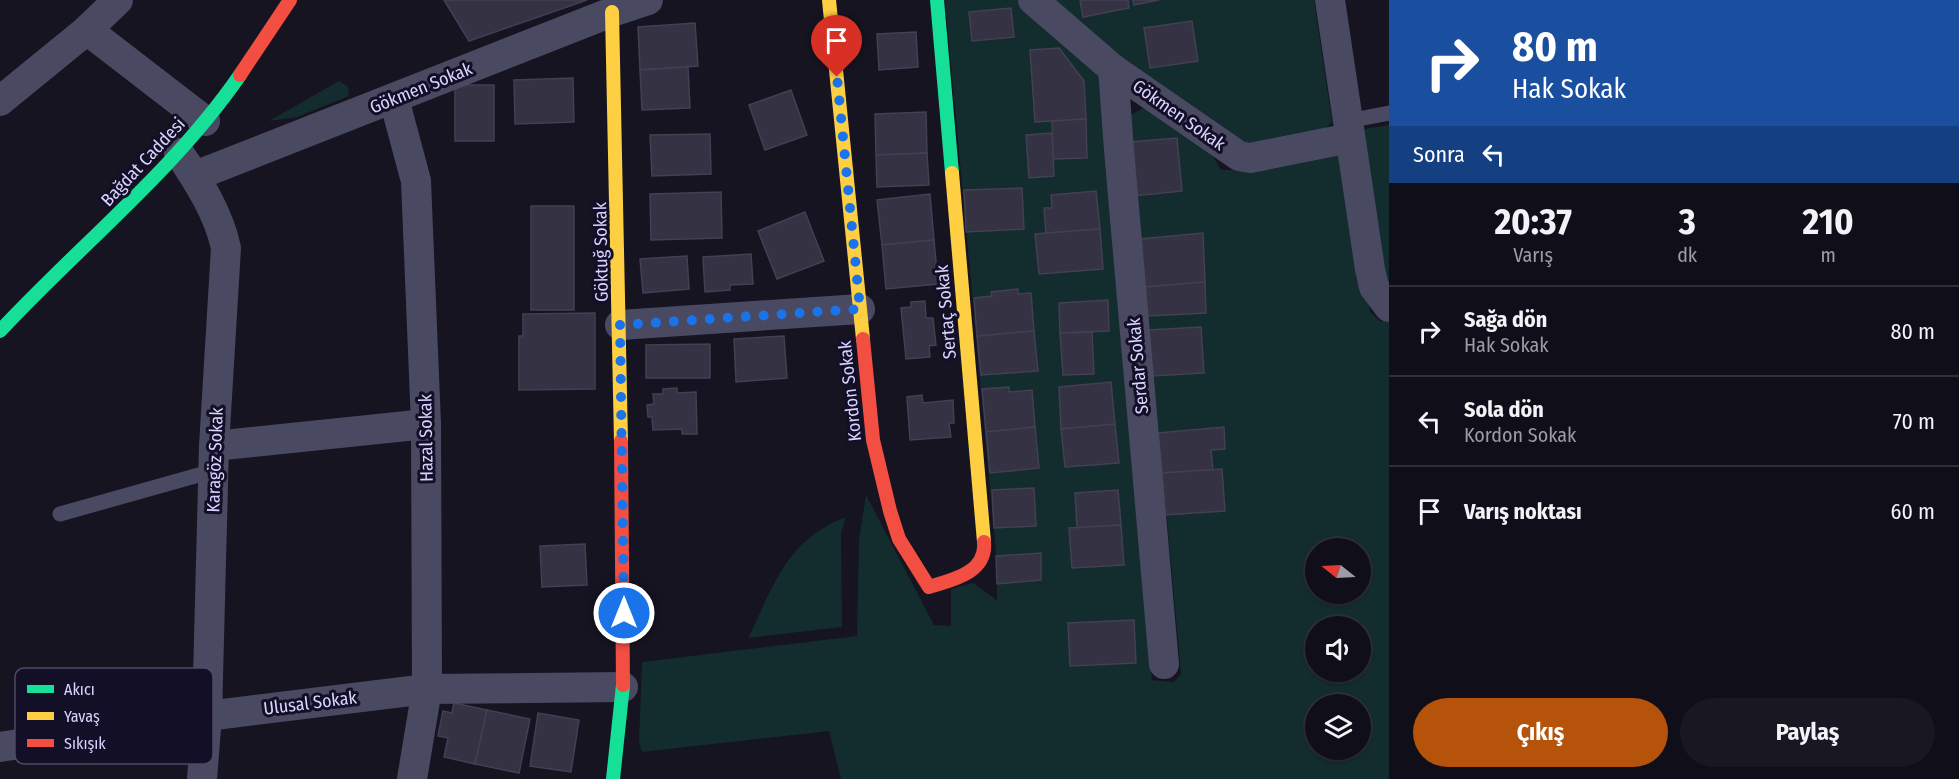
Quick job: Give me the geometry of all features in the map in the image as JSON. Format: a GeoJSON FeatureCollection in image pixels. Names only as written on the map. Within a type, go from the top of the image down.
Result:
{"type":"FeatureCollection","features":[{"type":"Feature","properties":{"kind":"street"},"geometry":{"type":"LineString","coordinates":[[4,91],[87,30],[118,0]]}},
{"type":"Feature","properties":{"kind":"street","name":"Bağdat Caddesi"},"geometry":{"type":"LineString","coordinates":[[0,331],[133,201],[187,164],[205,122],[290,0]]}},
{"type":"Feature","properties":{"kind":"street","name":"Gökmen Sokak"},"geometry":{"type":"LineString","coordinates":[[187,164],[394,99],[612,12],[648,0]]}},
{"type":"Feature","properties":{"kind":"street","name":"Kordon Sokak"},"geometry":{"type":"LineString","coordinates":[[829,0],[873,440],[881,479],[899,539],[929,587]]}},
{"type":"Feature","properties":{"kind":"street","name":"Sertaç Sokak"},"geometry":{"type":"LineString","coordinates":[[929,587],[974,570],[985,550],[937,0]]}},
{"type":"Feature","properties":{"kind":"street","name":"Gökmen Sokak"},"geometry":{"type":"LineString","coordinates":[[1033,0],[1113,69],[1239,156],[1250,158],[1349,129]]}},
{"type":"Feature","properties":{"kind":"street"},"geometry":{"type":"LineString","coordinates":[[1330,0],[1370,268],[1374,287],[1389,307]]}},
{"type":"Feature","properties":{"kind":"street","name":"Göktuğ Sokak"},"geometry":{"type":"LineString","coordinates":[[612,12],[620,325],[623,687],[613,779]]}},
{"type":"Feature","properties":{"kind":"street"},"geometry":{"type":"LineString","coordinates":[[87,30],[205,122]]}},
{"type":"Feature","properties":{"kind":"street","name":"Serdar Sokak"},"geometry":{"type":"LineString","coordinates":[[1113,69],[1164,664]]}},
{"type":"Feature","properties":{"kind":"street","name":"Hazal Sokak"},"geometry":{"type":"LineString","coordinates":[[394,99],[416,180],[426,424],[427,689],[412,779]]}},
{"type":"Feature","properties":{"kind":"street","name":"Karagöz Sokak"},"geometry":{"type":"LineString","coordinates":[[187,164],[220,227],[226,248],[214,459],[208,668]]}},
{"type":"Feature","properties":{"kind":"street"},"geometry":{"type":"LineString","coordinates":[[620,325],[860,309]]}},
{"type":"Feature","properties":{"kind":"street"},"geometry":{"type":"LineString","coordinates":[[214,459],[426,424]]}},
{"type":"Feature","properties":{"kind":"street","name":"Ulusal Sokak"},"geometry":{"type":"LineString","coordinates":[[213,715],[427,689],[623,687]]}},
{"type":"Feature","properties":{"kind":"street","name":"Ulusal Sokak"},"geometry":{"type":"LineString","coordinates":[[0,747],[15,745]]}},
{"type":"Feature","properties":{"kind":"street","name":"Karagöz Sokak"},"geometry":{"type":"LineString","coordinates":[[201,779],[202,764]]}},
{"type":"Feature","properties":{"kind":"lane"},"geometry":{"type":"LineString","coordinates":[[1349,129],[1389,113]]}},
{"type":"Feature","properties":{"kind":"lane"},"geometry":{"type":"LineString","coordinates":[[60,514],[214,459]]}},
{"type":"Feature","properties":{"kind":"green space"},"geometry":{"type":"Polygon","coordinates":[[[945,0],[1017,0],[1099,75],[1152,680],[1174,682],[1181,673],[1130,115],[1148,106],[1208,147],[1221,170],[1234,170],[1323,150],[1343,157],[1350,170],[1370,312],[1380,321],[1389,322],[1389,779],[841,779],[829,731],[642,752],[639,742],[642,662],[857,636],[859,539],[866,495],[934,625],[951,626],[951,589],[973,583],[997,600],[997,564],[945,0]]]}},
{"type":"Feature","properties":{"kind":"green space"},"geometry":{"type":"Polygon","coordinates":[[[1050,0],[1314,0],[1332,122],[1322,132],[1253,148],[1213,130],[1050,0]]]}},
{"type":"Feature","properties":{"kind":"green space"},"geometry":{"type":"Polygon","coordinates":[[[339,81],[348,87],[349,96],[297,117],[269,121],[339,81]]]}},
{"type":"Feature","properties":{"kind":"green space"},"geometry":{"type":"Polygon","coordinates":[[[1389,125],[1389,297],[1364,129],[1389,125]]]}},
{"type":"Feature","properties":{"kind":"green space"},"geometry":{"type":"Polygon","coordinates":[[[846,517],[841,533],[842,627],[748,638],[775,582],[795,552],[825,527],[846,517]]]}},
{"type":"Feature","properties":{"kind":"building"},"geometry":{"type":"Polygon","coordinates":[[[444,0],[587,0],[469,41],[444,0]]]}},
{"type":"Feature","properties":{"kind":"building"},"geometry":{"type":"Polygon","coordinates":[[[1080,0],[1128,0],[1129,8],[1083,17],[1080,0]]]}},
{"type":"Feature","properties":{"kind":"building"},"geometry":{"type":"Polygon","coordinates":[[[1133,0],[1159,0],[1134,5],[1133,0]]]}},
{"type":"Feature","properties":{"kind":"building"},"geometry":{"type":"Polygon","coordinates":[[[1011,8],[1014,37],[972,41],[969,12],[1011,8]]]}},
{"type":"Feature","properties":{"kind":"building"},"geometry":{"type":"Polygon","coordinates":[[[1192,21],[1198,61],[1150,68],[1144,28],[1192,21]]]}},
{"type":"Feature","properties":{"kind":"building"},"geometry":{"type":"Polygon","coordinates":[[[695,23],[698,66],[640,70],[638,27],[695,23]]]}},
{"type":"Feature","properties":{"kind":"building"},"geometry":{"type":"Polygon","coordinates":[[[916,32],[918,67],[879,70],[877,34],[916,32]]]}},
{"type":"Feature","properties":{"kind":"building"},"geometry":{"type":"Polygon","coordinates":[[[1059,48],[1084,81],[1086,119],[1035,122],[1030,50],[1059,48]]]}},
{"type":"Feature","properties":{"kind":"building"},"geometry":{"type":"Polygon","coordinates":[[[688,67],[690,108],[642,110],[640,70],[688,67]]]}},
{"type":"Feature","properties":{"kind":"building"},"geometry":{"type":"Polygon","coordinates":[[[573,78],[574,122],[515,124],[514,80],[573,78]]]}},
{"type":"Feature","properties":{"kind":"building"},"geometry":{"type":"Polygon","coordinates":[[[455,85],[494,85],[494,141],[455,141],[455,85]]]}},
{"type":"Feature","properties":{"kind":"building"},"geometry":{"type":"Polygon","coordinates":[[[791,90],[807,135],[765,150],[749,105],[791,90]]]}},
{"type":"Feature","properties":{"kind":"building"},"geometry":{"type":"Polygon","coordinates":[[[926,112],[927,153],[876,155],[875,114],[926,112]]]}},
{"type":"Feature","properties":{"kind":"building"},"geometry":{"type":"Polygon","coordinates":[[[1086,119],[1087,158],[1053,159],[1052,121],[1086,119]]]}},
{"type":"Feature","properties":{"kind":"building"},"geometry":{"type":"Polygon","coordinates":[[[1052,133],[1054,176],[1029,178],[1026,135],[1052,133]]]}},
{"type":"Feature","properties":{"kind":"building"},"geometry":{"type":"Polygon","coordinates":[[[710,134],[711,174],[652,176],[650,135],[710,134]]]}},
{"type":"Feature","properties":{"kind":"building"},"geometry":{"type":"Polygon","coordinates":[[[1177,138],[1182,191],[1134,196],[1129,142],[1177,138]]]}},
{"type":"Feature","properties":{"kind":"building"},"geometry":{"type":"Polygon","coordinates":[[[927,153],[929,185],[877,187],[876,155],[927,153]]]}},
{"type":"Feature","properties":{"kind":"building"},"geometry":{"type":"Polygon","coordinates":[[[1022,188],[1024,229],[966,232],[964,190],[1022,188]]]}},
{"type":"Feature","properties":{"kind":"building"},"geometry":{"type":"Polygon","coordinates":[[[1096,191],[1100,229],[1046,233],[1044,208],[1052,208],[1051,195],[1096,191]]]}},
{"type":"Feature","properties":{"kind":"building"},"geometry":{"type":"Polygon","coordinates":[[[721,192],[722,238],[651,240],[650,194],[721,192]]]}},
{"type":"Feature","properties":{"kind":"building"},"geometry":{"type":"Polygon","coordinates":[[[930,194],[934,240],[882,245],[877,200],[930,194]]]}},
{"type":"Feature","properties":{"kind":"building"},"geometry":{"type":"Polygon","coordinates":[[[531,206],[574,206],[574,310],[531,310],[531,206]]]}},
{"type":"Feature","properties":{"kind":"building"},"geometry":{"type":"Polygon","coordinates":[[[805,212],[824,261],[777,279],[758,231],[805,212]]]}},
{"type":"Feature","properties":{"kind":"building"},"geometry":{"type":"Polygon","coordinates":[[[1100,229],[1103,269],[1039,274],[1035,234],[1100,229]]]}},
{"type":"Feature","properties":{"kind":"building"},"geometry":{"type":"Polygon","coordinates":[[[1203,233],[1205,282],[1144,287],[1139,239],[1203,233]]]}},
{"type":"Feature","properties":{"kind":"building"},"geometry":{"type":"Polygon","coordinates":[[[934,240],[938,284],[886,289],[882,245],[934,240]]]}},
{"type":"Feature","properties":{"kind":"building"},"geometry":{"type":"Polygon","coordinates":[[[751,254],[753,284],[730,285],[730,290],[705,292],[703,257],[751,254]]]}},
{"type":"Feature","properties":{"kind":"building"},"geometry":{"type":"Polygon","coordinates":[[[687,256],[689,289],[643,293],[640,259],[687,256]]]}},
{"type":"Feature","properties":{"kind":"building"},"geometry":{"type":"Polygon","coordinates":[[[1205,282],[1206,313],[1147,316],[1144,287],[1205,282]]]}},
{"type":"Feature","properties":{"kind":"building"},"geometry":{"type":"Polygon","coordinates":[[[1018,289],[1018,294],[1031,293],[1034,331],[977,336],[974,298],[992,296],[991,292],[1018,289]]]}},
{"type":"Feature","properties":{"kind":"building"},"geometry":{"type":"Polygon","coordinates":[[[1108,300],[1109,331],[1060,333],[1059,303],[1108,300]]]}},
{"type":"Feature","properties":{"kind":"building"},"geometry":{"type":"Polygon","coordinates":[[[925,301],[926,318],[933,318],[936,345],[929,346],[930,357],[906,359],[901,308],[911,307],[911,302],[925,301]]]}},
{"type":"Feature","properties":{"kind":"building"},"geometry":{"type":"Polygon","coordinates":[[[595,313],[595,389],[519,390],[519,336],[523,336],[523,314],[595,313]]]}},
{"type":"Feature","properties":{"kind":"building"},"geometry":{"type":"Polygon","coordinates":[[[1201,327],[1204,373],[1151,376],[1148,330],[1201,327]]]}},
{"type":"Feature","properties":{"kind":"building"},"geometry":{"type":"Polygon","coordinates":[[[1034,331],[1038,371],[981,375],[977,336],[1034,331]]]}},
{"type":"Feature","properties":{"kind":"building"},"geometry":{"type":"Polygon","coordinates":[[[1092,332],[1094,374],[1063,375],[1060,333],[1092,332]]]}},
{"type":"Feature","properties":{"kind":"building"},"geometry":{"type":"Polygon","coordinates":[[[784,336],[787,378],[736,382],[734,339],[784,336]]]}},
{"type":"Feature","properties":{"kind":"building"},"geometry":{"type":"Polygon","coordinates":[[[710,344],[710,378],[646,378],[646,345],[710,344]]]}},
{"type":"Feature","properties":{"kind":"building"},"geometry":{"type":"Polygon","coordinates":[[[1111,382],[1115,424],[1061,429],[1059,387],[1111,382]]]}},
{"type":"Feature","properties":{"kind":"building"},"geometry":{"type":"Polygon","coordinates":[[[1009,387],[1009,392],[1032,390],[1035,427],[986,432],[982,389],[1009,387]]]}},
{"type":"Feature","properties":{"kind":"building"},"geometry":{"type":"Polygon","coordinates":[[[677,388],[677,393],[696,392],[697,434],[682,434],[682,429],[653,430],[652,417],[648,417],[647,405],[654,404],[653,394],[663,394],[663,389],[677,388]]]}},
{"type":"Feature","properties":{"kind":"building"},"geometry":{"type":"Polygon","coordinates":[[[922,395],[923,403],[953,400],[954,423],[949,423],[951,437],[910,440],[907,397],[922,395]]]}},
{"type":"Feature","properties":{"kind":"building"},"geometry":{"type":"Polygon","coordinates":[[[1115,424],[1119,463],[1065,467],[1061,429],[1115,424]]]}},
{"type":"Feature","properties":{"kind":"building"},"geometry":{"type":"Polygon","coordinates":[[[1035,427],[1039,468],[990,473],[986,432],[1035,427]]]}},
{"type":"Feature","properties":{"kind":"building"},"geometry":{"type":"Polygon","coordinates":[[[1224,427],[1225,449],[1211,450],[1213,470],[1162,473],[1158,433],[1224,427]]]}},
{"type":"Feature","properties":{"kind":"building"},"geometry":{"type":"Polygon","coordinates":[[[1222,469],[1225,511],[1165,515],[1162,473],[1222,469]]]}},
{"type":"Feature","properties":{"kind":"building"},"geometry":{"type":"Polygon","coordinates":[[[1034,488],[1036,526],[994,528],[992,490],[1034,488]]]}},
{"type":"Feature","properties":{"kind":"building"},"geometry":{"type":"Polygon","coordinates":[[[1118,490],[1121,525],[1077,528],[1075,493],[1118,490]]]}},
{"type":"Feature","properties":{"kind":"building"},"geometry":{"type":"Polygon","coordinates":[[[1121,525],[1124,565],[1072,568],[1069,528],[1121,525]]]}},
{"type":"Feature","properties":{"kind":"building"},"geometry":{"type":"Polygon","coordinates":[[[585,544],[587,585],[542,587],[540,546],[585,544]]]}},
{"type":"Feature","properties":{"kind":"building"},"geometry":{"type":"Polygon","coordinates":[[[1041,553],[1041,580],[997,584],[996,556],[1041,553]]]}},
{"type":"Feature","properties":{"kind":"building"},"geometry":{"type":"Polygon","coordinates":[[[1134,620],[1136,663],[1070,666],[1068,623],[1134,620]]]}},
{"type":"Feature","properties":{"kind":"building"},"geometry":{"type":"Polygon","coordinates":[[[454,703],[487,710],[475,764],[444,757],[448,738],[438,736],[443,711],[452,713],[454,703]]]}},
{"type":"Feature","properties":{"kind":"building"},"geometry":{"type":"Polygon","coordinates":[[[487,710],[530,719],[519,773],[475,764],[487,710]]]}},
{"type":"Feature","properties":{"kind":"building"},"geometry":{"type":"Polygon","coordinates":[[[538,713],[579,720],[571,772],[530,766],[538,713]]]}},
{"type":"Feature","properties":{"kind":"traffic: fast"},"geometry":{"type":"LineString","coordinates":[[937,0],[952,173]]}},
{"type":"Feature","properties":{"kind":"traffic: fast"},"geometry":{"type":"LineString","coordinates":[[0,331],[156,176],[214,110],[240,75]]}},
{"type":"Feature","properties":{"kind":"traffic: fast"},"geometry":{"type":"LineString","coordinates":[[613,779],[623,685]]}},
{"type":"Feature","properties":{"kind":"traffic: slow"},"geometry":{"type":"LineString","coordinates":[[829,0],[863,339]]}},
{"type":"Feature","properties":{"kind":"traffic: slow"},"geometry":{"type":"LineString","coordinates":[[612,12],[621,441]]}},
{"type":"Feature","properties":{"kind":"traffic: slow"},"geometry":{"type":"LineString","coordinates":[[952,173],[984,542]]}},
{"type":"Feature","properties":{"kind":"traffic: jam"},"geometry":{"type":"LineString","coordinates":[[240,75],[290,0]]}},
{"type":"Feature","properties":{"kind":"traffic: jam"},"geometry":{"type":"LineString","coordinates":[[863,339],[873,440],[899,539],[929,587],[957,578],[974,568],[980,561],[984,542]]}},
{"type":"Feature","properties":{"kind":"traffic: jam"},"geometry":{"type":"LineString","coordinates":[[621,441],[623,685]]}},
{"type":"Feature","properties":{"kind":"route"},"geometry":{"type":"LineString","coordinates":[[624,613],[620,325],[860,309],[837,77]]}}]}
